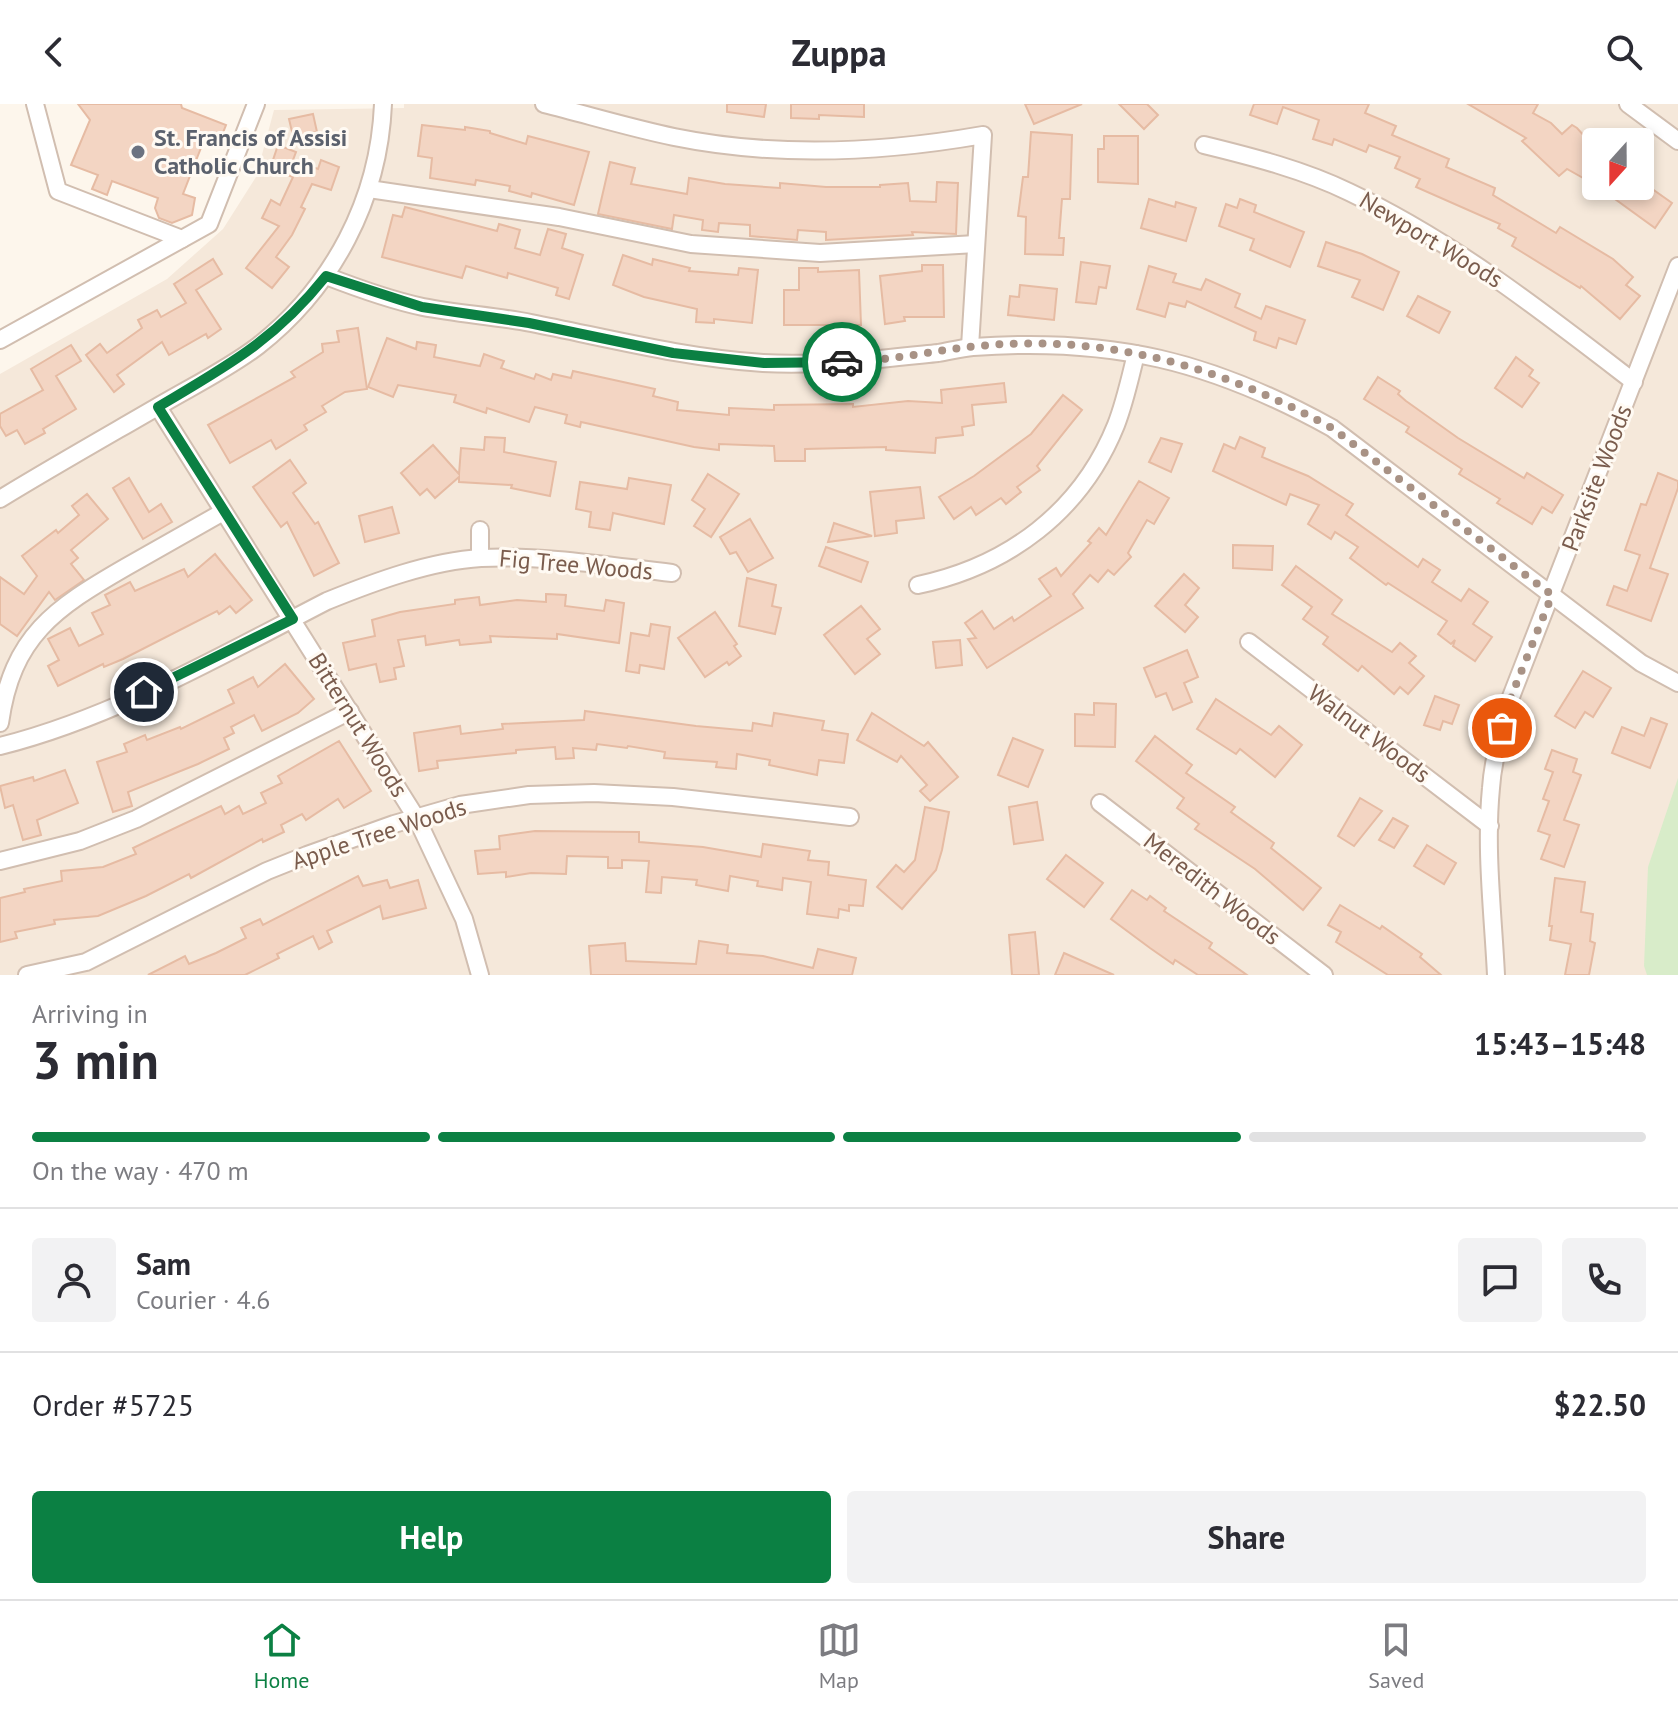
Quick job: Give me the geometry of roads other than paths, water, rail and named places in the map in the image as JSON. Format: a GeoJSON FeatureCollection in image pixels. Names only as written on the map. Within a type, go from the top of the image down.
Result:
{"type":"FeatureCollection","features":[{"type":"Feature","properties":{"kind":"street"},"geometry":{"type":"LineString","coordinates":[[35,104],[58,191],[182,239]]}},
{"type":"Feature","properties":{"kind":"street"},"geometry":{"type":"LineString","coordinates":[[0,340],[209,224],[256,104]]}},
{"type":"Feature","properties":{"kind":"street"},"geometry":{"type":"LineString","coordinates":[[0,499],[256,348],[290,318],[326,276],[357,220],[377,156],[383,104]]}},
{"type":"Feature","properties":{"kind":"street"},"geometry":{"type":"LineString","coordinates":[[544,104],[675,137],[755,149],[835,152],[916,147],[983,135],[970,347]]}},
{"type":"Feature","properties":{"kind":"street"},"geometry":{"type":"LineString","coordinates":[[1628,104],[1678,141]]}},
{"type":"Feature","properties":{"kind":"street","name":"Newport Woods"},"geometry":{"type":"LineString","coordinates":[[1204,145],[1261,159],[1348,191],[1433,237],[1511,288],[1634,382]]}},
{"type":"Feature","properties":{"kind":"street"},"geometry":{"type":"LineString","coordinates":[[369,189],[559,217],[691,244],[820,253],[976,244]]}},
{"type":"Feature","properties":{"kind":"street","name":"Parksite Woods"},"geometry":{"type":"LineString","coordinates":[[1496,975],[1490,826],[1494,765],[1506,715],[1678,266]]}},
{"type":"Feature","properties":{"kind":"street"},"geometry":{"type":"LineString","coordinates":[[326,276],[422,307],[529,323],[673,353],[764,363],[851,362],[970,347],[1044,344],[1105,348],[1180,363],[1229,378],[1282,401],[1332,428],[1641,663],[1678,683]]}},
{"type":"Feature","properties":{"kind":"street"},"geometry":{"type":"LineString","coordinates":[[918,585],[945,580],[995,560],[1018,546],[1059,512],[1077,492],[1106,447],[1117,422],[1136,354]]}},
{"type":"Feature","properties":{"kind":"street","name":"Bitternut Woods"},"geometry":{"type":"LineString","coordinates":[[158,407],[417,819],[464,919],[480,975]]}},
{"type":"Feature","properties":{"kind":"street"},"geometry":{"type":"LineString","coordinates":[[0,723],[4,693],[10,679],[22,653],[44,623],[70,599],[223,512]]}},
{"type":"Feature","properties":{"kind":"street","name":"Fig Tree Woods"},"geometry":{"type":"LineString","coordinates":[[480,530],[480,558]]}},
{"type":"Feature","properties":{"kind":"street","name":"Fig Tree Woods"},"geometry":{"type":"LineString","coordinates":[[0,746],[41,736],[91,718],[365,586],[418,570],[480,558],[565,561],[672,573]]}},
{"type":"Feature","properties":{"kind":"street","name":"Walnut Woods"},"geometry":{"type":"LineString","coordinates":[[1249,642],[1490,826]]}},
{"type":"Feature","properties":{"kind":"street"},"geometry":{"type":"LineString","coordinates":[[0,861],[80,841],[136,819],[350,711]]}},
{"type":"Feature","properties":{"kind":"street","name":"Apple Tree Woods"},"geometry":{"type":"LineString","coordinates":[[27,975],[86,962],[267,871],[349,839],[460,805],[529,795],[594,793],[673,797],[850,817]]}},
{"type":"Feature","properties":{"kind":"street","name":"Meredith Woods"},"geometry":{"type":"LineString","coordinates":[[1100,803],[1324,975]]}},
{"type":"Feature","properties":{"kind":"place","name":"St. Francis of Assisi Catholic Church"},"geometry":{"type":"Point","coordinates":[138,152]}}]}
